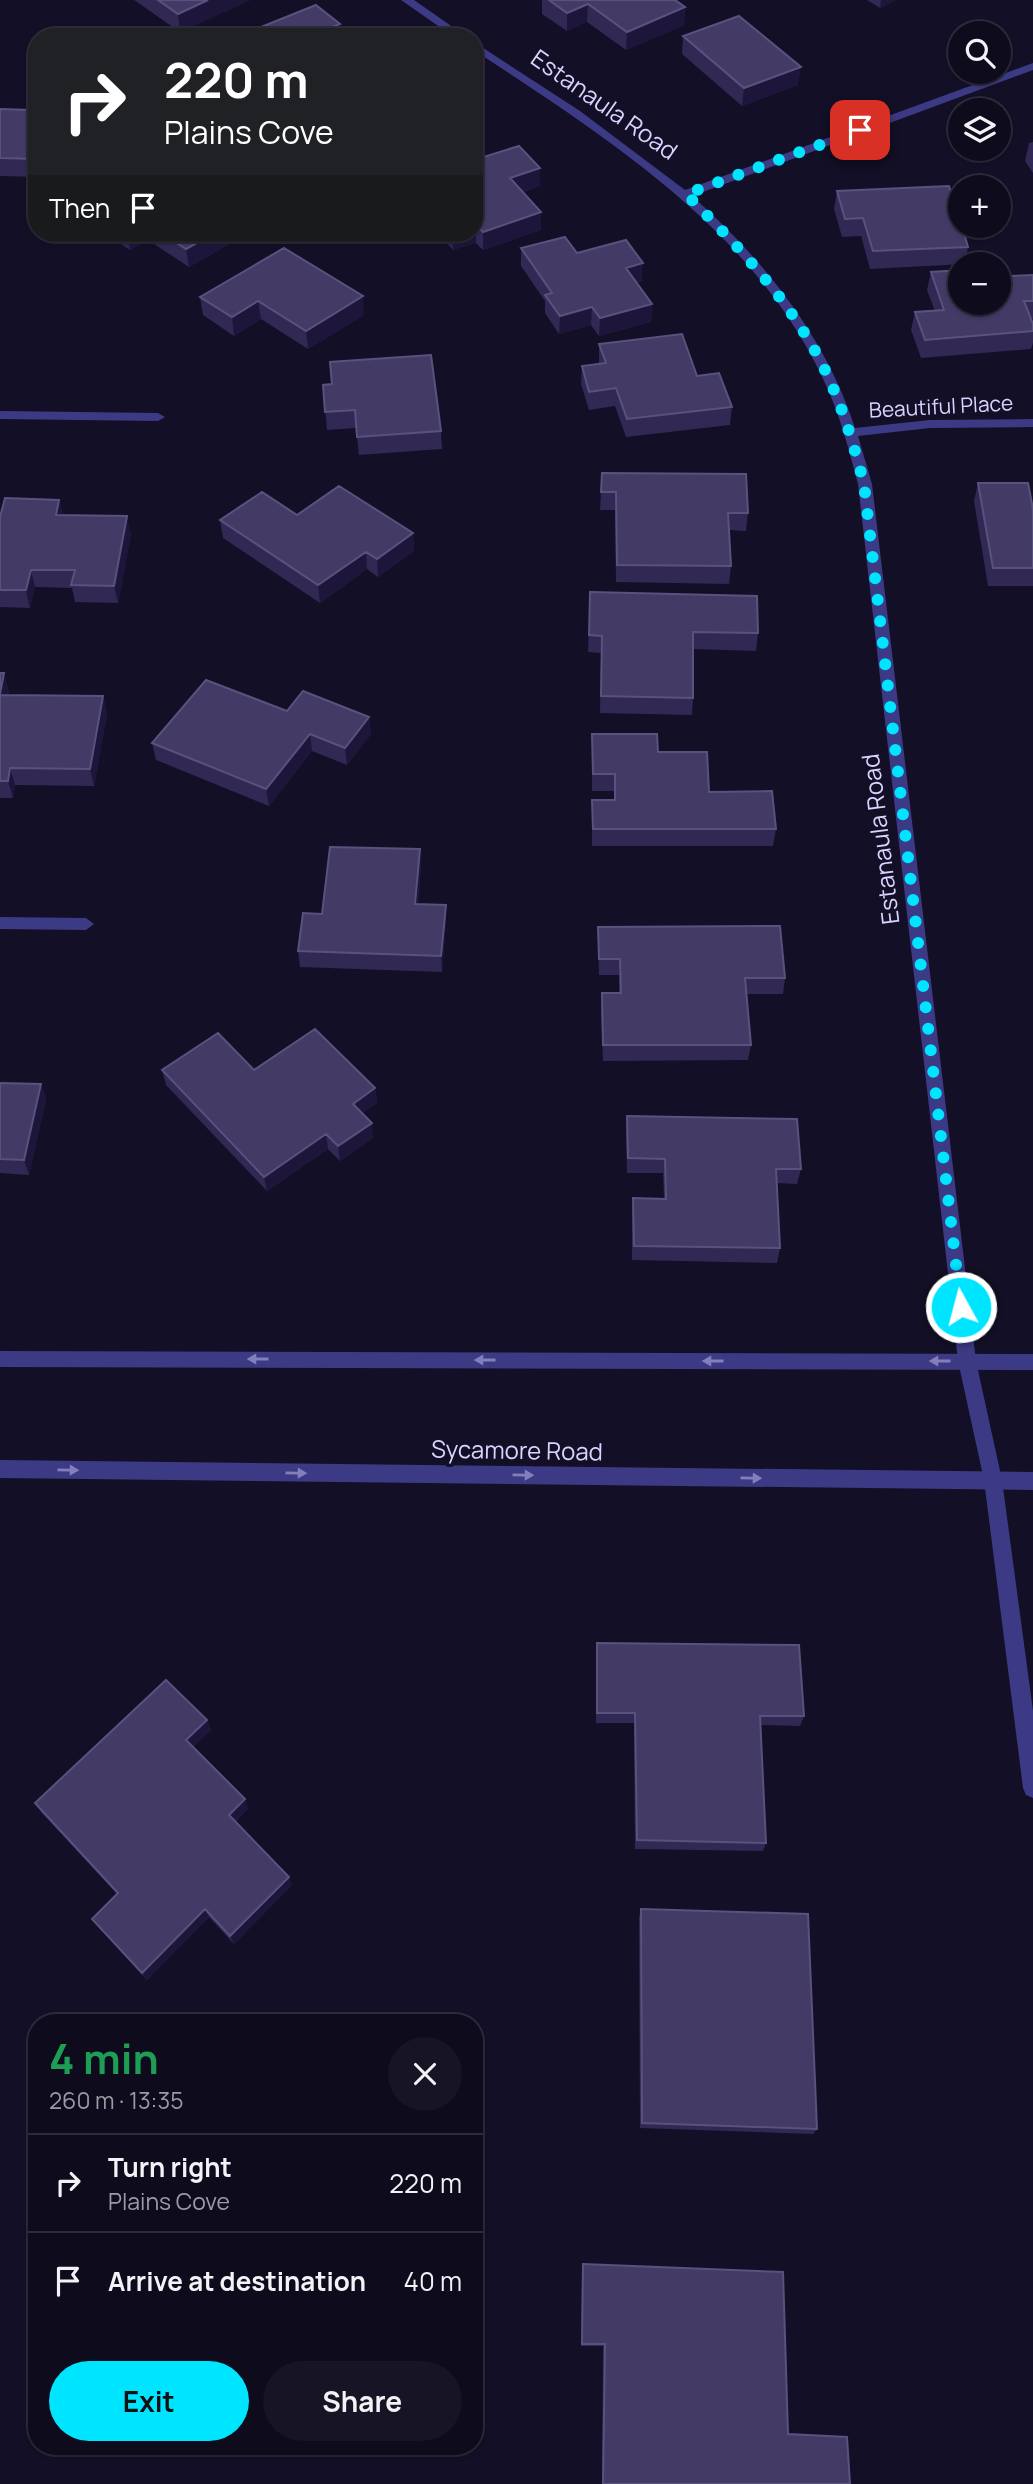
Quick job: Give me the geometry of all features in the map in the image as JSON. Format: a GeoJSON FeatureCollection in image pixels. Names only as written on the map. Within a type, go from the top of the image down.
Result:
{"type":"FeatureCollection","features":[{"type":"Feature","properties":{"kind":"street"},"geometry":{"type":"LineString","coordinates":[[407,0],[449,28]]}},
{"type":"Feature","properties":{"kind":"street","name":"Estanaula Road"},"geometry":{"type":"LineString","coordinates":[[483,51],[643,159],[686,194],[738,245],[801,329],[825,370],[850,433],[866,498],[967,1361],[993,1480],[1033,1788]]}},
{"type":"Feature","properties":{"kind":"street"},"geometry":{"type":"LineString","coordinates":[[686,194],[1033,66]]}},
{"type":"Feature","properties":{"kind":"street"},"geometry":{"type":"LineString","coordinates":[[0,415],[158,417]]}},
{"type":"Feature","properties":{"kind":"street","name":"Beautiful Place"},"geometry":{"type":"LineString","coordinates":[[850,433],[930,424],[1033,424]]}},
{"type":"Feature","properties":{"kind":"street"},"geometry":{"type":"LineString","coordinates":[[0,923],[86,924]]}},
{"type":"Feature","properties":{"kind":"street"},"geometry":{"type":"LineString","coordinates":[[0,1359],[1033,1362]]}},
{"type":"Feature","properties":{"kind":"street","name":"Sycamore Road"},"geometry":{"type":"LineString","coordinates":[[0,1469],[1033,1481]]}},
{"type":"Feature","properties":{"kind":"building"},"geometry":{"type":"Polygon","coordinates":[[[158,0],[208,0],[178,14],[158,0]]]}},
{"type":"Feature","properties":{"kind":"building"},"geometry":{"type":"Polygon","coordinates":[[[549,0],[675,0],[685,7],[627,32],[588,4],[567,13],[549,0]]]}},
{"type":"Feature","properties":{"kind":"building"},"geometry":{"type":"Polygon","coordinates":[[[316,5],[340,24],[329,28],[258,28],[316,5]]]}},
{"type":"Feature","properties":{"kind":"building"},"geometry":{"type":"Polygon","coordinates":[[[739,16],[801,67],[744,88],[683,36],[739,16]]]}},
{"type":"Feature","properties":{"kind":"building"},"geometry":{"type":"Polygon","coordinates":[[[0,109],[28,110],[28,159],[0,158],[0,109]]]}},
{"type":"Feature","properties":{"kind":"building"},"geometry":{"type":"Polygon","coordinates":[[[519,146],[540,168],[510,178],[541,212],[483,232],[483,157],[519,146]]]}},
{"type":"Feature","properties":{"kind":"building"},"geometry":{"type":"Polygon","coordinates":[[[948,186],[948,238],[965,238],[968,247],[873,251],[863,218],[845,219],[837,191],[948,186]]]}},
{"type":"Feature","properties":{"kind":"building"},"geometry":{"type":"Polygon","coordinates":[[[565,237],[577,253],[626,240],[643,263],[626,268],[652,304],[600,318],[592,307],[560,316],[545,295],[552,293],[521,248],[565,237]]]}},
{"type":"Feature","properties":{"kind":"building"},"geometry":{"type":"Polygon","coordinates":[[[176,242],[199,242],[186,249],[176,242]]]}},
{"type":"Feature","properties":{"kind":"building"},"geometry":{"type":"Polygon","coordinates":[[[284,248],[363,296],[306,331],[258,301],[232,317],[200,297],[284,248]]]}},
{"type":"Feature","properties":{"kind":"building"},"geometry":{"type":"Polygon","coordinates":[[[948,271],[948,315],[1011,315],[1011,276],[1033,275],[1033,301],[1024,301],[1033,331],[925,340],[915,312],[944,310],[931,272],[948,271]]]}},
{"type":"Feature","properties":{"kind":"building"},"geometry":{"type":"Polygon","coordinates":[[[682,334],[697,376],[719,373],[732,407],[627,419],[616,388],[589,392],[582,366],[606,363],[599,344],[682,334]]]}},
{"type":"Feature","properties":{"kind":"building"},"geometry":{"type":"Polygon","coordinates":[[[431,355],[441,431],[357,437],[355,410],[325,412],[323,385],[332,384],[330,362],[431,355]]]}},
{"type":"Feature","properties":{"kind":"building"},"geometry":{"type":"Polygon","coordinates":[[[602,473],[746,474],[748,513],[728,513],[731,566],[617,565],[616,492],[601,492],[602,473]]]}},
{"type":"Feature","properties":{"kind":"building"},"geometry":{"type":"Polygon","coordinates":[[[978,483],[1028,483],[1033,509],[1033,568],[993,568],[978,483]]]}},
{"type":"Feature","properties":{"kind":"building"},"geometry":{"type":"Polygon","coordinates":[[[339,486],[413,533],[377,559],[366,552],[318,585],[220,520],[262,492],[297,515],[339,486]]]}},
{"type":"Feature","properties":{"kind":"building"},"geometry":{"type":"Polygon","coordinates":[[[5,498],[59,500],[56,515],[127,516],[114,586],[71,585],[75,570],[31,570],[26,590],[0,590],[0,517],[5,498]]]}},
{"type":"Feature","properties":{"kind":"building"},"geometry":{"type":"Polygon","coordinates":[[[590,592],[757,596],[758,633],[693,632],[693,698],[601,696],[602,636],[589,635],[590,592]]]}},
{"type":"Feature","properties":{"kind":"building"},"geometry":{"type":"Polygon","coordinates":[[[0,673],[4,673],[0,694],[0,673]]]}},
{"type":"Feature","properties":{"kind":"building"},"geometry":{"type":"Polygon","coordinates":[[[206,680],[287,711],[303,691],[369,717],[345,748],[310,734],[266,789],[152,743],[206,680]]]}},
{"type":"Feature","properties":{"kind":"building"},"geometry":{"type":"Polygon","coordinates":[[[0,695],[103,696],[90,769],[10,768],[8,781],[0,781],[0,695]]]}},
{"type":"Feature","properties":{"kind":"building"},"geometry":{"type":"Polygon","coordinates":[[[592,734],[657,734],[658,752],[707,752],[709,792],[772,791],[776,829],[593,829],[592,800],[615,800],[615,774],[593,774],[592,734]]]}},
{"type":"Feature","properties":{"kind":"building"},"geometry":{"type":"Polygon","coordinates":[[[330,847],[420,849],[415,904],[446,905],[441,956],[298,951],[303,913],[322,914],[330,847]]]}},
{"type":"Feature","properties":{"kind":"building"},"geometry":{"type":"Polygon","coordinates":[[[780,926],[785,978],[745,978],[751,1045],[603,1045],[602,993],[621,993],[620,959],[599,959],[598,927],[780,926]]]}},
{"type":"Feature","properties":{"kind":"building"},"geometry":{"type":"Polygon","coordinates":[[[315,1029],[375,1088],[353,1104],[372,1123],[338,1146],[326,1134],[264,1177],[162,1070],[218,1033],[254,1070],[315,1029]]]}},
{"type":"Feature","properties":{"kind":"building"},"geometry":{"type":"Polygon","coordinates":[[[0,1083],[41,1084],[24,1160],[0,1159],[0,1083]]]}},
{"type":"Feature","properties":{"kind":"building"},"geometry":{"type":"Polygon","coordinates":[[[627,1116],[797,1119],[801,1169],[776,1169],[780,1248],[634,1246],[633,1198],[666,1199],[665,1159],[628,1158],[627,1116]]]}},
{"type":"Feature","properties":{"kind":"building"},"geometry":{"type":"Polygon","coordinates":[[[597,1643],[799,1645],[804,1716],[760,1716],[766,1843],[637,1840],[635,1713],[597,1713],[597,1643]]]}},
{"type":"Feature","properties":{"kind":"building"},"geometry":{"type":"Polygon","coordinates":[[[166,1680],[207,1720],[186,1740],[245,1799],[229,1815],[289,1877],[230,1936],[205,1909],[142,1973],[92,1919],[118,1893],[35,1803],[166,1680]]]}},
{"type":"Feature","properties":{"kind":"building"},"geometry":{"type":"Polygon","coordinates":[[[641,1909],[808,1914],[817,2129],[642,2123],[641,1909]]]}},
{"type":"Feature","properties":{"kind":"building"},"geometry":{"type":"Polygon","coordinates":[[[583,2264],[783,2272],[788,2434],[847,2437],[850,2484],[603,2484],[605,2344],[582,2344],[583,2264]]]}},
{"type":"Feature","properties":{"kind":"route"},"geometry":{"type":"LineString","coordinates":[[860,130],[686,194],[738,245],[801,329],[825,370],[855,447],[864,484],[961,1307]]}}]}
